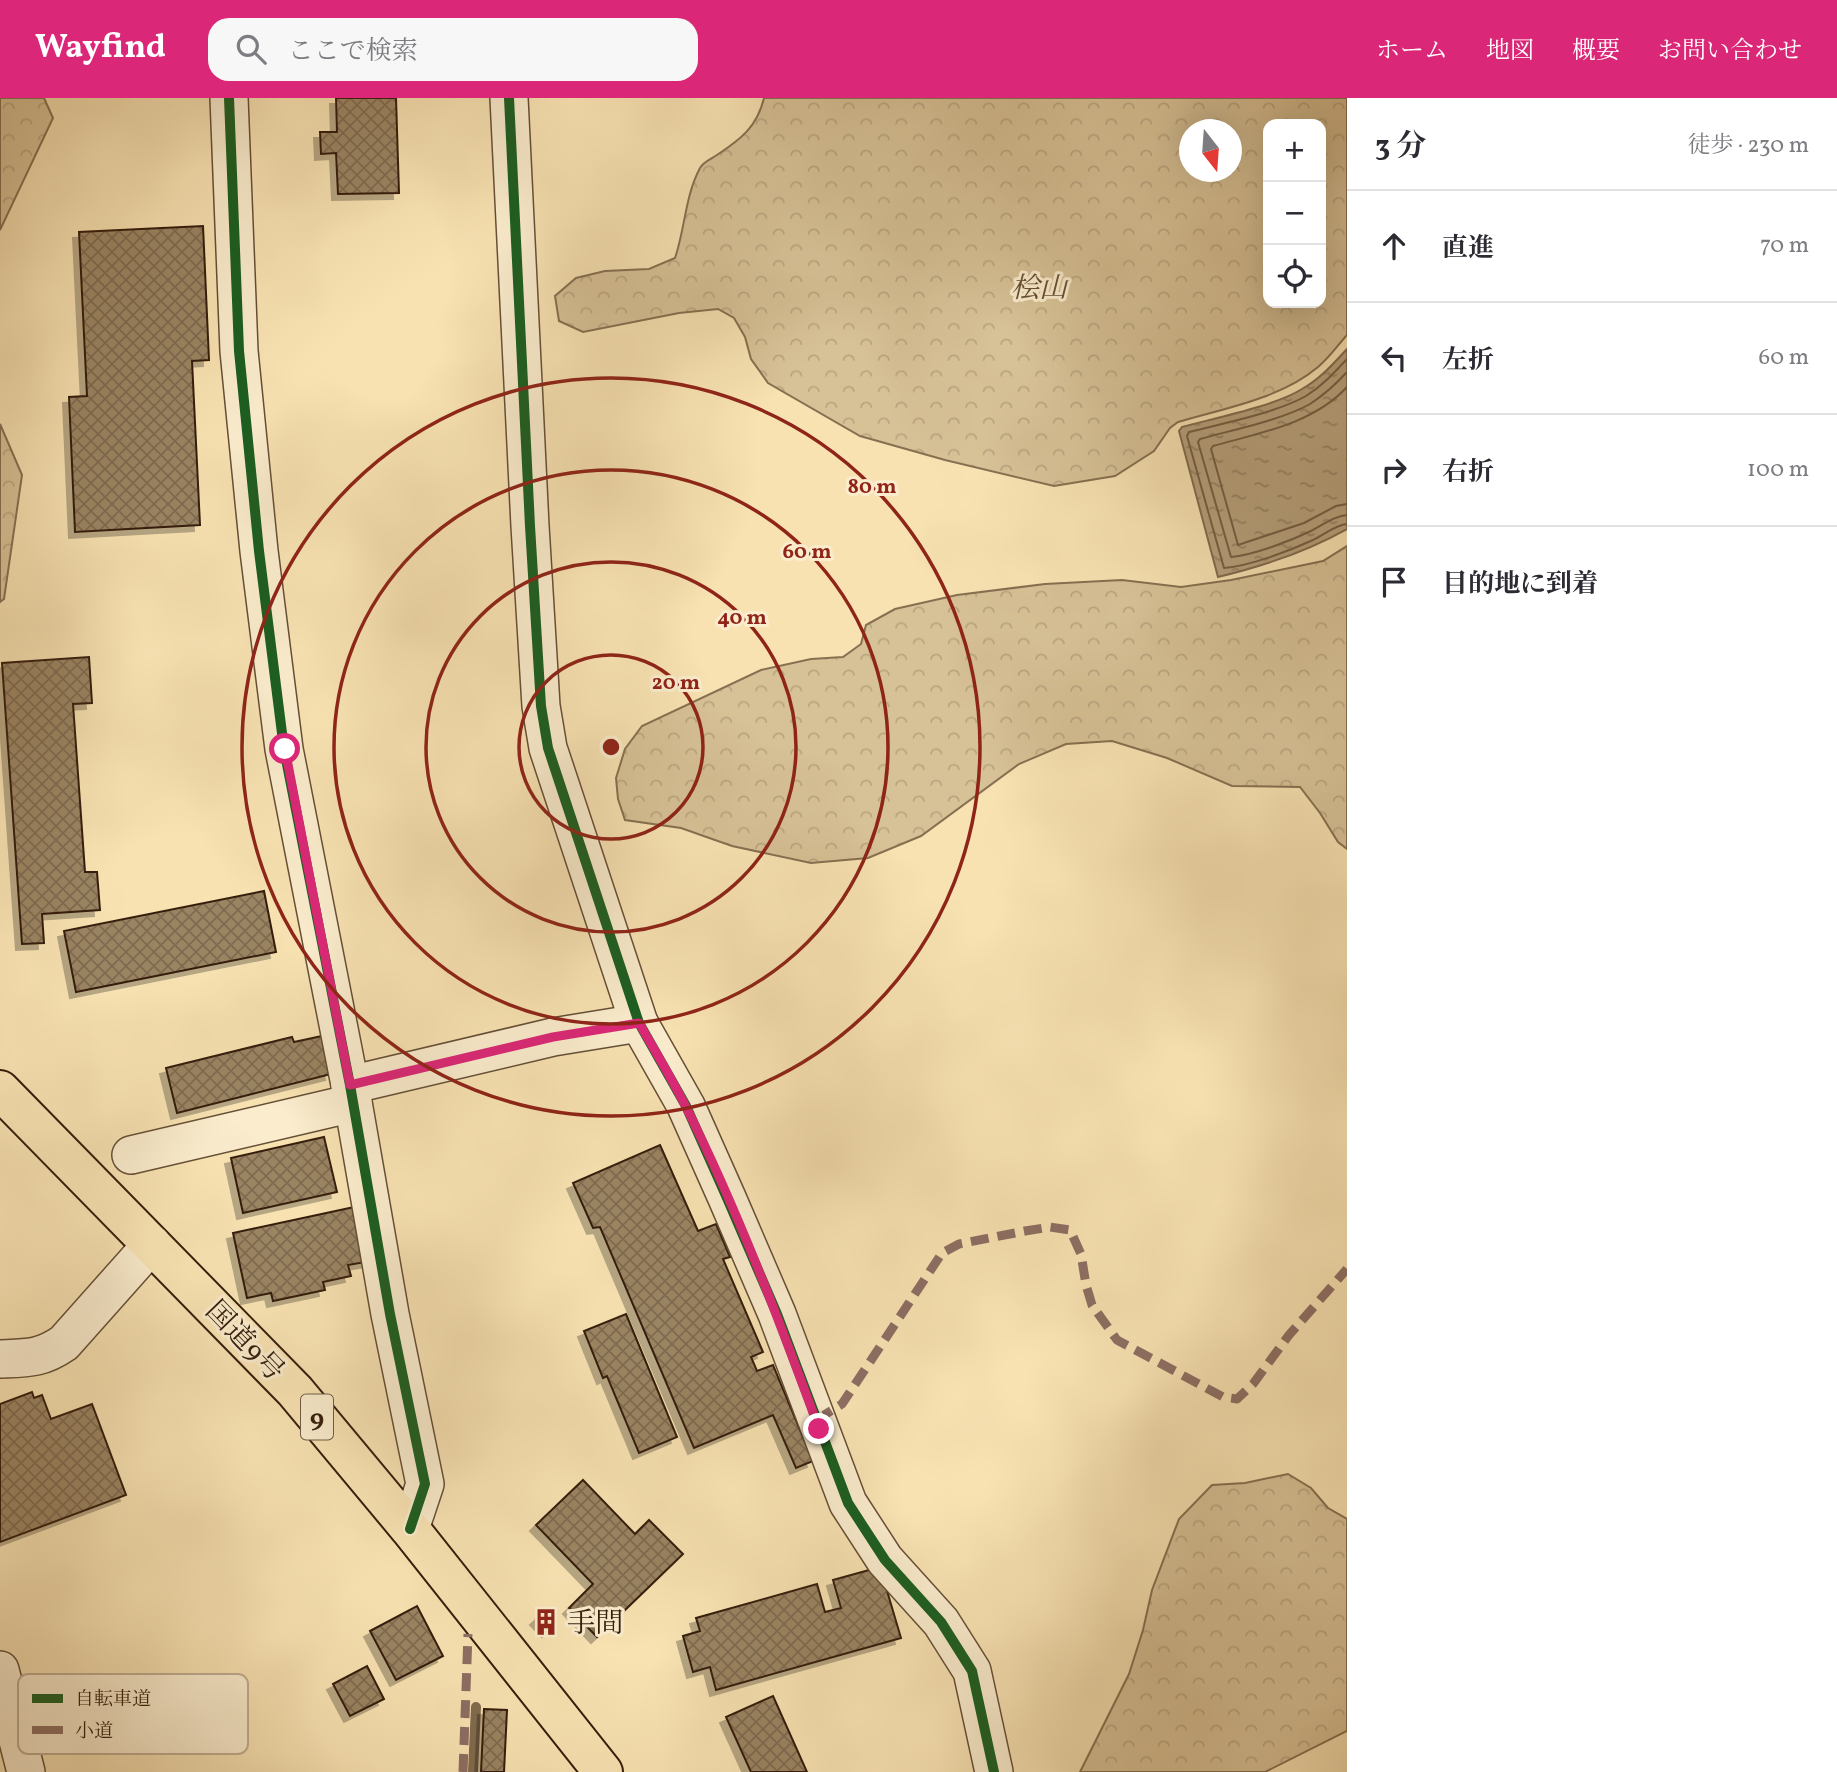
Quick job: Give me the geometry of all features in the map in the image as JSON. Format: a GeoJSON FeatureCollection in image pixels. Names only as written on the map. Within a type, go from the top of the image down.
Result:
{"type":"FeatureCollection","features":[{"type":"Feature","properties":{"kind":"highway","name":"国道9号"},"geometry":{"type":"LineString","coordinates":[[0,1090],[295,1391],[410,1529],[603,1772]]}},
{"type":"Feature","properties":{"kind":"street"},"geometry":{"type":"LineString","coordinates":[[229,98],[239,351],[260,565],[285,749],[352,1094],[390,1314],[425,1484],[410,1529]]}},
{"type":"Feature","properties":{"kind":"street"},"geometry":{"type":"LineString","coordinates":[[509,98],[541,706],[548,748],[639,1023],[686,1107],[727,1198],[777,1314],[848,1503],[885,1560],[941,1622],[972,1671],[994,1772]]}},
{"type":"Feature","properties":{"kind":"street"},"geometry":{"type":"LineString","coordinates":[[131,1155],[553,1037],[639,1023]]}},
{"type":"Feature","properties":{"kind":"street"},"geometry":{"type":"LineString","coordinates":[[0,1359],[36,1358],[64,1343],[152,1244]]}},
{"type":"Feature","properties":{"kind":"street"},"geometry":{"type":"LineString","coordinates":[[0,1670],[18,1741]]}},
{"type":"Feature","properties":{"kind":"street"},"geometry":{"type":"LineString","coordinates":[[21,1754],[26,1772]]}},
{"type":"Feature","properties":{"kind":"green space"},"geometry":{"type":"Polygon","coordinates":[[[0,98],[44,98],[53,118],[0,230],[0,98]]]}},
{"type":"Feature","properties":{"kind":"green space","name":"桧山"},"geometry":{"type":"Polygon","coordinates":[[[764,98],[1347,98],[1347,335],[1322,363],[1303,378],[1269,395],[1178,422],[1170,428],[1154,451],[1115,476],[1054,486],[860,436],[768,383],[751,359],[745,337],[734,318],[718,309],[679,313],[583,332],[559,321],[555,296],[576,278],[605,271],[649,269],[675,258],[691,190],[700,168],[741,138],[757,117],[764,98]]]}},
{"type":"Feature","properties":{"kind":"green space"},"geometry":{"type":"Polygon","coordinates":[[[0,424],[22,475],[4,599],[0,602],[0,424]]]}},
{"type":"Feature","properties":{"kind":"green space"},"geometry":{"type":"Polygon","coordinates":[[[1347,546],[1347,849],[1338,842],[1300,787],[1232,786],[1167,758],[1112,741],[1066,744],[1019,764],[921,836],[868,858],[811,863],[732,846],[681,828],[625,820],[618,799],[616,778],[625,749],[642,726],[761,670],[811,659],[843,657],[861,644],[866,625],[895,609],[957,595],[1045,584],[1122,580],[1181,587],[1231,580],[1323,561],[1347,546]]]}},
{"type":"Feature","properties":{"kind":"green space"},"geometry":{"type":"Polygon","coordinates":[[[1288,1474],[1311,1488],[1328,1508],[1347,1519],[1347,1731],[1265,1772],[1080,1772],[1129,1674],[1152,1590],[1179,1519],[1212,1485],[1245,1483],[1288,1474]]]}},
{"type":"Feature","properties":{"kind":"water"},"geometry":{"type":"Polygon","coordinates":[[[1347,349],[1347,529],[1284,558],[1218,577],[1179,431],[1182,427],[1261,406],[1290,395],[1315,381],[1347,349]]]}},
{"type":"Feature","properties":{"kind":"building"},"geometry":{"type":"Polygon","coordinates":[[[336,98],[396,98],[399,193],[338,194],[336,153],[321,154],[320,132],[337,132],[336,98]]]}},
{"type":"Feature","properties":{"kind":"building"},"geometry":{"type":"Polygon","coordinates":[[[203,226],[209,360],[192,361],[200,525],[75,532],[69,397],[87,396],[79,232],[203,226]]]}},
{"type":"Feature","properties":{"kind":"building"},"geometry":{"type":"Polygon","coordinates":[[[89,657],[92,703],[73,704],[85,872],[97,872],[100,910],[42,914],[44,943],[22,944],[2,663],[89,657]]]}},
{"type":"Feature","properties":{"kind":"building"},"geometry":{"type":"Polygon","coordinates":[[[264,891],[276,952],[76,992],[64,931],[264,891]]]}},
{"type":"Feature","properties":{"kind":"building"},"geometry":{"type":"Polygon","coordinates":[[[322,1036],[331,1074],[177,1113],[166,1068],[292,1037],[294,1042],[322,1036]]]}},
{"type":"Feature","properties":{"kind":"building"},"geometry":{"type":"Polygon","coordinates":[[[324,1137],[337,1192],[243,1213],[231,1158],[324,1137]]]}},
{"type":"Feature","properties":{"kind":"building"},"geometry":{"type":"Polygon","coordinates":[[[660,1145],[698,1231],[716,1224],[730,1257],[723,1259],[763,1352],[751,1357],[757,1371],[773,1365],[813,1461],[796,1468],[773,1415],[694,1448],[600,1227],[593,1228],[573,1183],[660,1145]]]}},
{"type":"Feature","properties":{"kind":"building"},"geometry":{"type":"Polygon","coordinates":[[[359,1206],[371,1261],[348,1265],[351,1276],[323,1282],[325,1290],[273,1301],[271,1293],[247,1298],[233,1233],[359,1206]]]}},
{"type":"Feature","properties":{"kind":"building"},"geometry":{"type":"Polygon","coordinates":[[[626,1314],[677,1437],[639,1453],[607,1376],[603,1378],[584,1331],[626,1314]]]}},
{"type":"Feature","properties":{"kind":"building"},"geometry":{"type":"Polygon","coordinates":[[[32,1392],[34,1398],[42,1395],[51,1419],[92,1404],[126,1495],[0,1542],[0,1404],[32,1392]]]}},
{"type":"Feature","properties":{"kind":"building"},"geometry":{"type":"Polygon","coordinates":[[[583,1480],[635,1534],[649,1520],[683,1554],[597,1637],[569,1608],[593,1584],[536,1525],[583,1480]]]}},
{"type":"Feature","properties":{"kind":"building"},"geometry":{"type":"Polygon","coordinates":[[[880,1567],[901,1638],[716,1690],[710,1667],[693,1672],[683,1636],[700,1631],[696,1618],[817,1584],[825,1612],[841,1608],[833,1580],[880,1567]]]}},
{"type":"Feature","properties":{"kind":"building"},"geometry":{"type":"Polygon","coordinates":[[[417,1606],[443,1656],[396,1680],[370,1631],[417,1606]]]}},
{"type":"Feature","properties":{"kind":"building","name":"手間"},"geometry":{"type":"Polygon","coordinates":[[[545,1611],[555,1624],[548,1631],[536,1619],[545,1611]]]}},
{"type":"Feature","properties":{"kind":"building"},"geometry":{"type":"Polygon","coordinates":[[[367,1666],[384,1699],[350,1716],[333,1684],[367,1666]]]}},
{"type":"Feature","properties":{"kind":"building"},"geometry":{"type":"Polygon","coordinates":[[[773,1696],[807,1772],[751,1772],[726,1717],[773,1696]]]}},
{"type":"Feature","properties":{"kind":"building"},"geometry":{"type":"Polygon","coordinates":[[[484,1709],[507,1710],[504,1772],[481,1772],[484,1709]]]}},
{"type":"Feature","properties":{"kind":"waterway"},"geometry":{"type":"LineString","coordinates":[[473,1772],[476,1707]]}},
{"type":"Feature","properties":{"kind":"marked path"},"geometry":{"type":"LineString","coordinates":[[816,1420],[842,1404],[942,1253],[959,1244],[1050,1227],[1070,1230],[1081,1254],[1092,1305],[1117,1340],[1223,1397],[1237,1399],[1253,1384],[1289,1335],[1347,1269]]}},
{"type":"Feature","properties":{"kind":"marked path"},"geometry":{"type":"LineString","coordinates":[[463,1772],[468,1634]]}},
{"type":"Feature","properties":{"kind":"cycle path"},"geometry":{"type":"LineString","coordinates":[[229,98],[239,351],[259,551],[284,749],[350,1085],[390,1314],[425,1484],[410,1529]]}},
{"type":"Feature","properties":{"kind":"cycle path"},"geometry":{"type":"LineString","coordinates":[[509,98],[530,526],[541,706],[548,748],[639,1023],[686,1106],[727,1198],[777,1314],[848,1503],[885,1560],[941,1622],[972,1671],[994,1772]]}},
{"type":"Feature","properties":{"kind":"place","name":"手間"},"geometry":{"type":"Point","coordinates":[546,1622]}},
{"type":"Feature","properties":{"kind":"route"},"geometry":{"type":"LineString","coordinates":[[285,749],[350,1085],[553,1037],[639,1023],[686,1107],[727,1198],[777,1314],[819,1429]]}}]}
